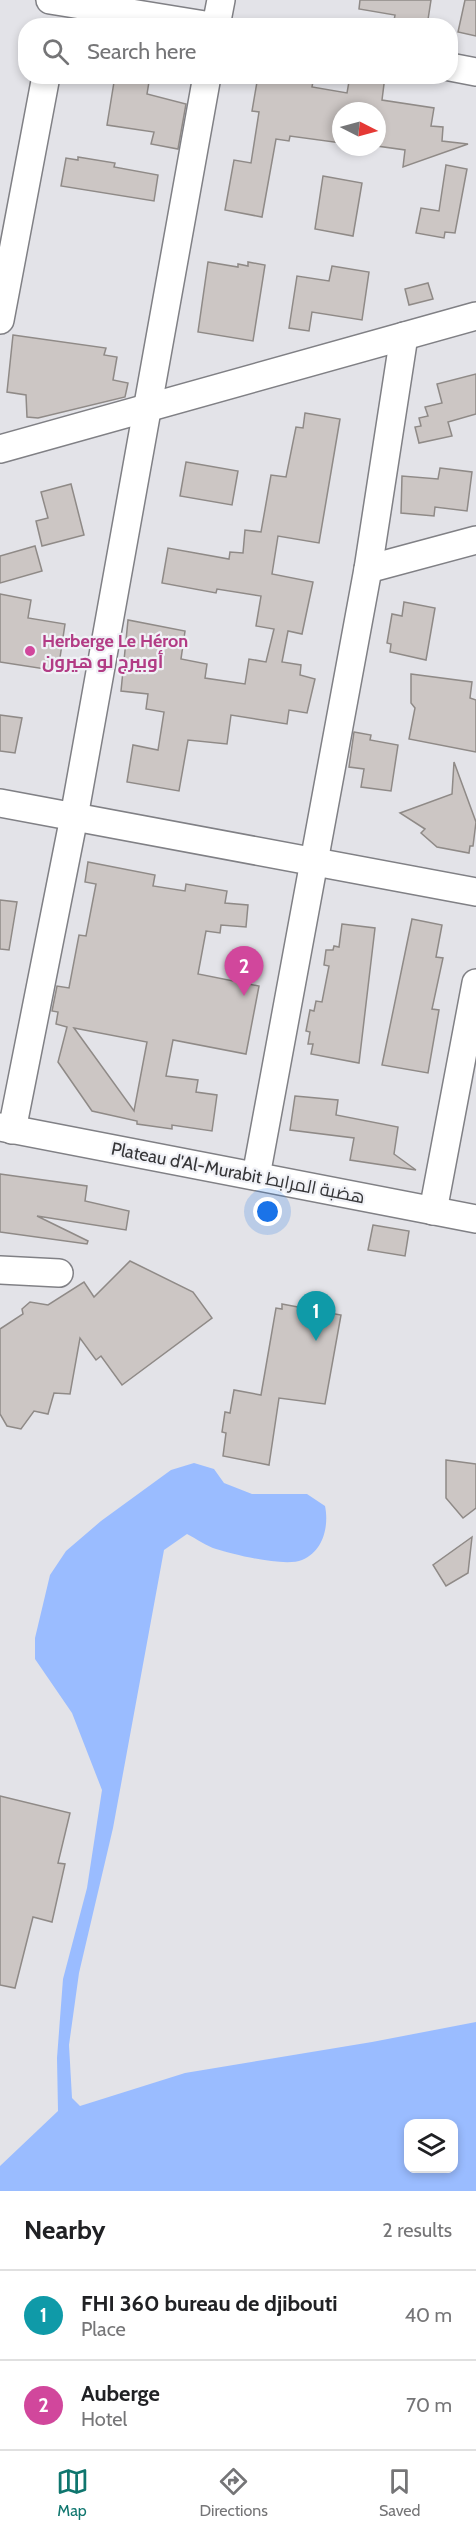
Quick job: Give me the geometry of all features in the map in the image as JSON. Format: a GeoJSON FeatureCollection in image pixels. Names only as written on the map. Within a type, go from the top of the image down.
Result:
{"type":"FeatureCollection","features":[{"type":"Feature","properties":{"kind":"street"},"geometry":{"type":"LineString","coordinates":[[218,18],[221,0]]}},
{"type":"Feature","properties":{"kind":"street"},"geometry":{"type":"LineString","coordinates":[[57,7],[146,18]]}},
{"type":"Feature","properties":{"kind":"street"},"geometry":{"type":"LineString","coordinates":[[458,69],[476,72]]}},
{"type":"Feature","properties":{"kind":"street"},"geometry":{"type":"LineString","coordinates":[[0,320],[44,84]]}},
{"type":"Feature","properties":{"kind":"street"},"geometry":{"type":"LineString","coordinates":[[6,1129],[74,817],[149,410],[206,84]]}},
{"type":"Feature","properties":{"kind":"street"},"geometry":{"type":"LineString","coordinates":[[0,449],[149,410],[476,316]]}},
{"type":"Feature","properties":{"kind":"street"},"geometry":{"type":"LineString","coordinates":[[255,1176],[368,569],[404,336]]}},
{"type":"Feature","properties":{"kind":"street"},"geometry":{"type":"LineString","coordinates":[[368,569],[476,540]]}},
{"type":"Feature","properties":{"kind":"street"},"geometry":{"type":"LineString","coordinates":[[0,803],[476,892]]}},
{"type":"Feature","properties":{"kind":"street"},"geometry":{"type":"LineString","coordinates":[[433,1211],[476,983]]}},
{"type":"Feature","properties":{"kind":"street","name":"Plateau d'Al-Murabit هضبة المرابط"},"geometry":{"type":"LineString","coordinates":[[6,1129],[476,1219]]}},
{"type":"Feature","properties":{"kind":"street"},"geometry":{"type":"LineString","coordinates":[[0,1270],[59,1273]]}},
{"type":"Feature","properties":{"kind":"water"},"geometry":{"type":"Polygon","coordinates":[[[194,1463],[214,1469],[224,1483],[252,1494],[307,1494],[325,1506],[326,1513],[325,1529],[320,1544],[309,1556],[294,1562],[260,1559],[212,1548],[187,1534],[164,1550],[113,1828],[79,1973],[69,2045],[72,2098],[80,2106],[185,2073],[476,2022],[476,2191],[0,2191],[0,2166],[58,2111],[57,2058],[63,1979],[87,1888],[102,1790],[72,1713],[35,1659],[35,1638],[50,1575],[66,1551],[101,1521],[171,1470],[194,1463]]]}},
{"type":"Feature","properties":{"kind":"building"},"geometry":{"type":"Polygon","coordinates":[[[360,0],[431,0],[428,18],[394,18],[395,15],[359,9],[360,0]]]}},
{"type":"Feature","properties":{"kind":"building"},"geometry":{"type":"Polygon","coordinates":[[[465,0],[476,0],[476,36],[458,32],[465,0]]]}},
{"type":"Feature","properties":{"kind":"building"},"geometry":{"type":"Polygon","coordinates":[[[114,84],[149,84],[147,94],[186,104],[178,149],[151,144],[154,132],[107,125],[114,84]]]}},
{"type":"Feature","properties":{"kind":"building"},"geometry":{"type":"Polygon","coordinates":[[[257,84],[313,84],[312,87],[347,93],[349,84],[384,84],[382,100],[434,108],[431,126],[443,127],[442,141],[468,144],[403,167],[405,150],[386,147],[386,102],[332,102],[332,142],[290,136],[289,141],[276,139],[262,217],[225,210],[234,160],[251,163],[259,112],[252,111],[257,84]]]}},
{"type":"Feature","properties":{"kind":"building"},"geometry":{"type":"Polygon","coordinates":[[[78,157],[115,163],[114,167],[158,175],[154,201],[61,186],[66,158],[78,160],[78,157]]]}},
{"type":"Feature","properties":{"kind":"building"},"geometry":{"type":"Polygon","coordinates":[[[446,165],[467,169],[455,233],[445,232],[444,238],[416,233],[421,208],[439,211],[446,165]]]}},
{"type":"Feature","properties":{"kind":"building"},"geometry":{"type":"Polygon","coordinates":[[[323,176],[362,183],[353,236],[315,229],[323,176]]]}},
{"type":"Feature","properties":{"kind":"building"},"geometry":{"type":"Polygon","coordinates":[[[208,262],[238,267],[238,264],[248,266],[248,262],[265,265],[253,341],[198,332],[208,262]]]}},
{"type":"Feature","properties":{"kind":"building"},"geometry":{"type":"Polygon","coordinates":[[[332,266],[369,272],[362,320],[312,312],[309,331],[289,328],[297,276],[329,281],[332,266]]]}},
{"type":"Feature","properties":{"kind":"building"},"geometry":{"type":"Polygon","coordinates":[[[428,283],[433,299],[409,305],[405,289],[428,283]]]}},
{"type":"Feature","properties":{"kind":"building"},"geometry":{"type":"Polygon","coordinates":[[[13,335],[106,348],[104,355],[117,357],[113,380],[128,383],[125,397],[38,418],[27,417],[26,395],[7,392],[13,335]]]}},
{"type":"Feature","properties":{"kind":"building"},"geometry":{"type":"Polygon","coordinates":[[[476,374],[476,414],[448,422],[452,436],[419,443],[415,427],[421,426],[419,418],[428,416],[425,407],[442,403],[437,384],[476,374]]]}},
{"type":"Feature","properties":{"kind":"building"},"geometry":{"type":"Polygon","coordinates":[[[305,413],[340,419],[319,543],[278,536],[272,574],[313,582],[302,634],[288,631],[282,662],[301,665],[300,675],[315,679],[307,713],[289,710],[287,724],[231,715],[227,744],[188,740],[179,791],[127,782],[133,745],[158,750],[164,712],[146,709],[148,694],[121,691],[128,620],[185,631],[181,659],[207,664],[205,678],[245,684],[249,659],[266,662],[274,629],[256,626],[261,596],[217,589],[216,593],[162,583],[168,548],[229,559],[230,552],[243,553],[245,530],[261,532],[271,475],[286,477],[296,427],[303,428],[305,413]]]}},
{"type":"Feature","properties":{"kind":"building"},"geometry":{"type":"Polygon","coordinates":[[[186,462],[238,471],[232,505],[180,496],[186,462]]]}},
{"type":"Feature","properties":{"kind":"building"},"geometry":{"type":"Polygon","coordinates":[[[440,468],[472,472],[467,511],[435,507],[434,516],[401,513],[402,476],[438,479],[440,468]]]}},
{"type":"Feature","properties":{"kind":"building"},"geometry":{"type":"Polygon","coordinates":[[[71,484],[84,535],[42,546],[36,521],[48,518],[41,492],[71,484]]]}},
{"type":"Feature","properties":{"kind":"building"},"geometry":{"type":"Polygon","coordinates":[[[35,546],[42,571],[0,583],[0,556],[35,546]]]}},
{"type":"Feature","properties":{"kind":"building"},"geometry":{"type":"Polygon","coordinates":[[[0,594],[31,600],[28,618],[65,624],[58,671],[0,662],[0,594]]]}},
{"type":"Feature","properties":{"kind":"building"},"geometry":{"type":"Polygon","coordinates":[[[404,602],[435,608],[426,660],[390,652],[391,644],[387,643],[392,614],[402,616],[404,602]]]}},
{"type":"Feature","properties":{"kind":"building"},"geometry":{"type":"Polygon","coordinates":[[[411,674],[472,682],[470,698],[476,700],[476,752],[409,739],[415,708],[411,703],[411,674]]]}},
{"type":"Feature","properties":{"kind":"building"},"geometry":{"type":"Polygon","coordinates":[[[0,715],[22,718],[15,753],[0,751],[0,715]]]}},
{"type":"Feature","properties":{"kind":"building"},"geometry":{"type":"Polygon","coordinates":[[[354,732],[371,735],[370,740],[398,745],[391,791],[361,787],[364,769],[349,767],[354,732]]]}},
{"type":"Feature","properties":{"kind":"building"},"geometry":{"type":"Polygon","coordinates":[[[454,762],[476,822],[473,846],[470,846],[469,853],[437,847],[421,833],[425,829],[400,813],[452,794],[454,762]]]}},
{"type":"Feature","properties":{"kind":"building"},"geometry":{"type":"Polygon","coordinates":[[[88,862],[155,875],[153,886],[185,891],[186,884],[227,891],[225,903],[248,905],[246,927],[221,925],[220,933],[206,931],[198,974],[259,986],[246,1054],[173,1040],[166,1076],[198,1080],[196,1092],[217,1095],[212,1131],[172,1125],[172,1129],[137,1124],[137,1121],[92,1111],[58,1062],[67,1027],[56,1024],[58,1012],[52,1011],[57,986],[69,988],[79,935],[86,936],[96,884],[85,882],[88,862]],[[74,1028],[134,1111],[147,1042],[74,1028]]]}},
{"type":"Feature","properties":{"kind":"building"},"geometry":{"type":"Polygon","coordinates":[[[0,900],[17,902],[9,950],[0,949],[0,900]]]}},
{"type":"Feature","properties":{"kind":"building"},"geometry":{"type":"Polygon","coordinates":[[[412,919],[442,925],[436,957],[443,958],[432,1009],[439,1010],[428,1073],[382,1065],[412,919]]]}},
{"type":"Feature","properties":{"kind":"building"},"geometry":{"type":"Polygon","coordinates":[[[342,924],[375,928],[359,1063],[311,1054],[313,1044],[308,1044],[310,1032],[306,1031],[310,1010],[314,1011],[316,1001],[322,1002],[329,966],[324,965],[326,950],[333,950],[334,946],[339,947],[342,924]]]}},
{"type":"Feature","properties":{"kind":"building"},"geometry":{"type":"Polygon","coordinates":[[[295,1096],[338,1100],[336,1115],[398,1127],[394,1154],[416,1170],[350,1160],[354,1138],[290,1130],[295,1096]]]}},
{"type":"Feature","properties":{"kind":"building"},"geometry":{"type":"Polygon","coordinates":[[[0,1174],[87,1186],[85,1201],[129,1211],[126,1230],[37,1216],[88,1241],[87,1244],[0,1232],[0,1174]]]}},
{"type":"Feature","properties":{"kind":"building"},"geometry":{"type":"Polygon","coordinates":[[[373,1225],[409,1231],[405,1256],[368,1250],[373,1225]]]}},
{"type":"Feature","properties":{"kind":"building"},"geometry":{"type":"Polygon","coordinates":[[[130,1261],[193,1292],[212,1318],[122,1385],[101,1356],[96,1360],[80,1338],[70,1394],[54,1393],[48,1414],[34,1411],[21,1429],[7,1426],[0,1414],[0,1329],[23,1314],[22,1309],[30,1302],[48,1305],[84,1282],[94,1297],[130,1261]]]}},
{"type":"Feature","properties":{"kind":"building"},"geometry":{"type":"Polygon","coordinates":[[[282,1304],[341,1315],[325,1404],[279,1398],[269,1465],[223,1456],[226,1433],[222,1432],[225,1412],[230,1413],[234,1390],[261,1395],[276,1308],[282,1309],[282,1304]]]}},
{"type":"Feature","properties":{"kind":"building"},"geometry":{"type":"Polygon","coordinates":[[[446,1460],[476,1464],[476,1508],[463,1518],[446,1498],[446,1460]]]}},
{"type":"Feature","properties":{"kind":"building"},"geometry":{"type":"Polygon","coordinates":[[[472,1537],[468,1573],[446,1586],[433,1565],[472,1537]]]}},
{"type":"Feature","properties":{"kind":"building"},"geometry":{"type":"Polygon","coordinates":[[[0,1796],[70,1813],[58,1863],[65,1864],[52,1922],[33,1917],[15,1988],[0,1985],[0,1796]]]}},
{"type":"Feature","properties":{"kind":"place","name":"Herberge Le Héron أوبيرج لو هيرون"},"geometry":{"type":"Point","coordinates":[30,651]}},
{"type":"Feature","properties":{"kind":"place","name":"Auberge"},"geometry":{"type":"Point","coordinates":[244,996]}},
{"type":"Feature","properties":{"kind":"place","name":"FHI 360 bureau de djibouti"},"geometry":{"type":"Point","coordinates":[316,1341]}}]}
